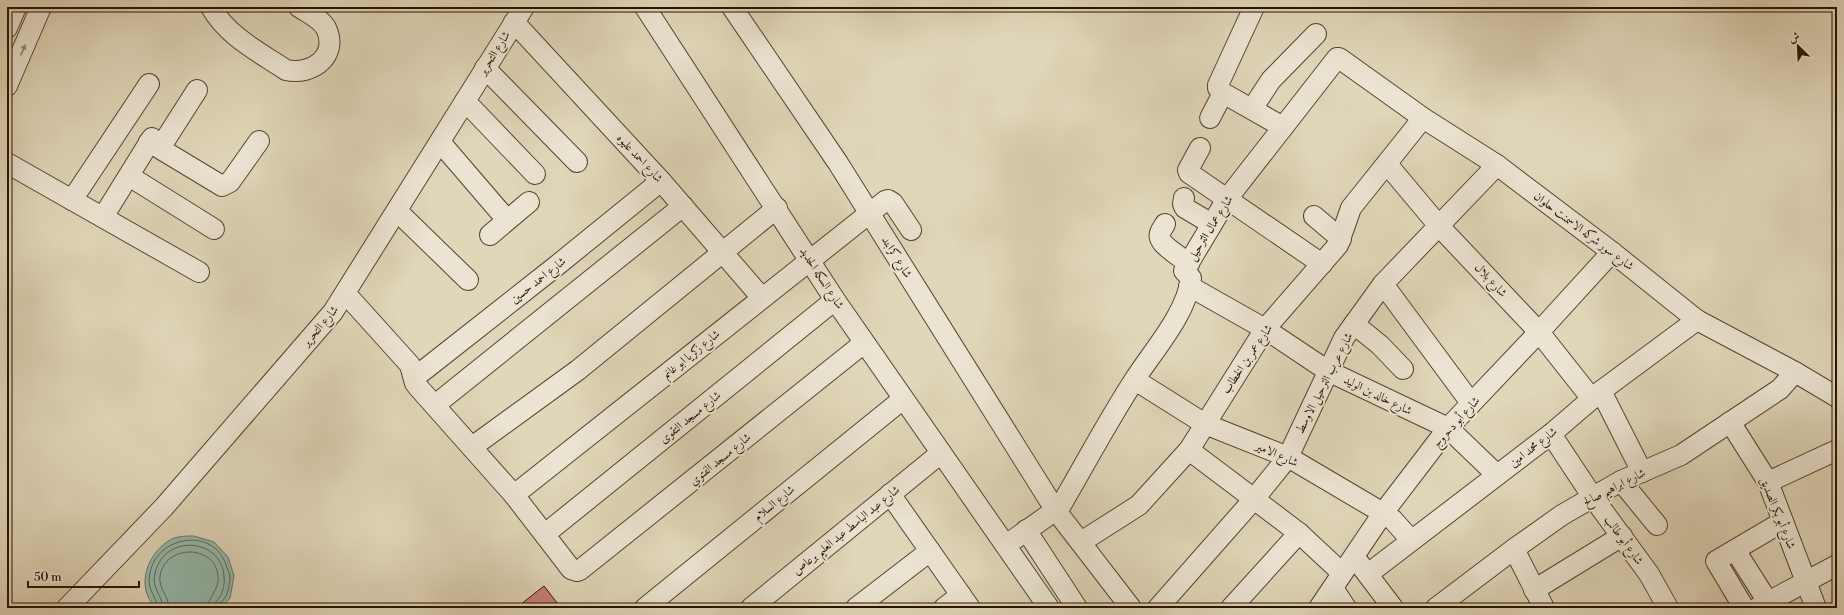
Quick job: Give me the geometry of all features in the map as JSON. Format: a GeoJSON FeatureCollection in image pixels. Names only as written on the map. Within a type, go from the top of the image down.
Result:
{"type":"FeatureCollection","features":[{"type":"Feature","properties":{"kind":"street"},"geometry":{"type":"LineString","coordinates":[[7,28],[16,7]]}},
{"type":"Feature","properties":{"kind":"street"},"geometry":{"type":"LineString","coordinates":[[7,86],[41,7]]}},
{"type":"Feature","properties":{"kind":"street"},"geometry":{"type":"LineString","coordinates":[[211,7],[220,22],[233,34],[286,70],[304,72],[317,66],[326,55],[328,37],[326,28],[320,20],[299,7]]}},
{"type":"Feature","properties":{"kind":"street","name":"شارع السكه الحديد"},"geometry":{"type":"LineString","coordinates":[[645,7],[864,343],[1049,608]]}},
{"type":"Feature","properties":{"kind":"street","name":"شارع كرابند"},"geometry":{"type":"LineString","coordinates":[[732,7],[838,163],[1056,511]]}},
{"type":"Feature","properties":{"kind":"street"},"geometry":{"type":"LineString","coordinates":[[1254,7],[1218,85],[1219,90],[1252,110],[1283,126]]}},
{"type":"Feature","properties":{"kind":"street","name":"شارع التحرير"},"geometry":{"type":"LineString","coordinates":[[67,608],[164,507],[320,328],[346,294],[519,15]]}},
{"type":"Feature","properties":{"kind":"street","name":"شارع احمد عليوه"},"geometry":{"type":"LineString","coordinates":[[519,15],[762,298]]}},
{"type":"Feature","properties":{"kind":"street"},"geometry":{"type":"LineString","coordinates":[[1252,110],[1271,80],[1316,34]]}},
{"type":"Feature","properties":{"kind":"street","name":"شارع سور شركه الاسمنت حلوان"},"geometry":{"type":"LineString","coordinates":[[1334,59],[1339,58],[1423,118],[1497,165],[1612,252],[1697,320],[1795,372],[1837,397]]}},
{"type":"Feature","properties":{"kind":"street","name":"شارع عمال الترحيل"},"geometry":{"type":"LineString","coordinates":[[1189,286],[1191,278],[1184,272],[1227,199],[1334,59]]}},
{"type":"Feature","properties":{"kind":"street"},"geometry":{"type":"LineString","coordinates":[[485,68],[577,162]]}},
{"type":"Feature","properties":{"kind":"street"},"geometry":{"type":"LineString","coordinates":[[72,200],[149,84]]}},
{"type":"Feature","properties":{"kind":"street"},"geometry":{"type":"LineString","coordinates":[[103,217],[129,176],[197,90]]}},
{"type":"Feature","properties":{"kind":"street"},"geometry":{"type":"LineString","coordinates":[[1210,118],[1223,93]]}},
{"type":"Feature","properties":{"kind":"street"},"geometry":{"type":"LineString","coordinates":[[465,101],[535,174]]}},
{"type":"Feature","properties":{"kind":"street","name":"شارع عمر بن الخطاب"},"geometry":{"type":"LineString","coordinates":[[1081,542],[1139,505],[1189,450],[1265,329],[1338,245],[1342,239],[1351,208],[1423,118]]}},
{"type":"Feature","properties":{"kind":"street"},"geometry":{"type":"LineString","coordinates":[[154,143],[222,186],[230,182],[259,141]]}},
{"type":"Feature","properties":{"kind":"street"},"geometry":{"type":"LineString","coordinates":[[440,142],[507,220]]}},
{"type":"Feature","properties":{"kind":"street"},"geometry":{"type":"LineString","coordinates":[[1200,148],[1188,172],[1322,264]]}},
{"type":"Feature","properties":{"kind":"street"},"geometry":{"type":"LineString","coordinates":[[7,163],[200,272]]}},
{"type":"Feature","properties":{"kind":"street","name":"شارع بلال"},"geometry":{"type":"LineString","coordinates":[[1387,164],[1439,226],[1597,395],[1642,472]]}},
{"type":"Feature","properties":{"kind":"street","name":"شارع عرب الترحيل الاوسط"},"geometry":{"type":"LineString","coordinates":[[1158,608],[1254,498],[1288,456],[1344,338],[1383,284],[1497,165]]}},
{"type":"Feature","properties":{"kind":"street"},"geometry":{"type":"LineString","coordinates":[[129,176],[214,229]]}},
{"type":"Feature","properties":{"kind":"street","name":"شارع احمد حسين"},"geometry":{"type":"LineString","coordinates":[[414,378],[661,181]]}},
{"type":"Feature","properties":{"kind":"street"},"geometry":{"type":"LineString","coordinates":[[1184,198],[1183,204],[1185,208],[1212,224]]}},
{"type":"Feature","properties":{"kind":"street","name":"شارع زكريا ابو غانم"},"geometry":{"type":"LineString","coordinates":[[514,495],[885,201],[891,201],[911,230]]}},
{"type":"Feature","properties":{"kind":"street"},"geometry":{"type":"LineString","coordinates":[[490,235],[529,202]]}},
{"type":"Feature","properties":{"kind":"street"},"geometry":{"type":"LineString","coordinates":[[435,405],[683,206]]}},
{"type":"Feature","properties":{"kind":"street"},"geometry":{"type":"LineString","coordinates":[[472,447],[578,370],[777,208]]}},
{"type":"Feature","properties":{"kind":"street"},"geometry":{"type":"LineString","coordinates":[[397,211],[468,280]]}},
{"type":"Feature","properties":{"kind":"street"},"geometry":{"type":"LineString","coordinates":[[1314,216],[1342,239]]}},
{"type":"Feature","properties":{"kind":"street"},"geometry":{"type":"LineString","coordinates":[[1166,224],[1160,233],[1162,244],[1189,264]]}},
{"type":"Feature","properties":{"kind":"street","name":"شارع أبو دحروج"},"geometry":{"type":"LineString","coordinates":[[1319,608],[1383,513],[1448,428],[1612,252]]}},
{"type":"Feature","properties":{"kind":"street"},"geometry":{"type":"LineString","coordinates":[[1383,284],[1471,403]]}},
{"type":"Feature","properties":{"kind":"street"},"geometry":{"type":"LineString","coordinates":[[1006,545],[1056,511],[1134,380],[1174,323],[1189,286]]}},
{"type":"Feature","properties":{"kind":"street","name":"شارع خالد بن الوليد"},"geometry":{"type":"LineString","coordinates":[[1189,286],[1265,329],[1328,371],[1448,428],[1497,475]]}},
{"type":"Feature","properties":{"kind":"street"},"geometry":{"type":"LineString","coordinates":[[346,294],[410,365],[418,387],[514,495],[545,534]]}},
{"type":"Feature","properties":{"kind":"street","name":"شارع مسجد التقوى"},"geometry":{"type":"LineString","coordinates":[[545,534],[836,300]]}},
{"type":"Feature","properties":{"kind":"street","name":"شارع محمد امين"},"geometry":{"type":"LineString","coordinates":[[1368,574],[1551,434],[1597,395],[1697,320]]}},
{"type":"Feature","properties":{"kind":"street"},"geometry":{"type":"LineString","coordinates":[[1354,324],[1380,345],[1403,369]]}},
{"type":"Feature","properties":{"kind":"street","name":"شارع مسجد الفتوي"},"geometry":{"type":"LineString","coordinates":[[545,534],[574,570],[580,570],[864,343]]}},
{"type":"Feature","properties":{"kind":"street","name":"شارع ابراهيم صالح"},"geometry":{"type":"LineString","coordinates":[[1436,608],[1562,515],[1592,496],[1621,481],[1681,455],[1780,389],[1795,372]]}},
{"type":"Feature","properties":{"kind":"street","name":"شارع الامير"},"geometry":{"type":"LineString","coordinates":[[1134,380],[1205,424],[1288,456],[1383,513],[1393,520],[1411,540]]}},
{"type":"Feature","properties":{"kind":"street","name":"شارع السلام"},"geometry":{"type":"LineString","coordinates":[[645,608],[903,399]]}},
{"type":"Feature","properties":{"kind":"street","name":"شارع أبو بكر الصديق"},"geometry":{"type":"LineString","coordinates":[[1730,422],[1768,482],[1816,608]]}},
{"type":"Feature","properties":{"kind":"street","name":"شارع أبو طالب"},"geometry":{"type":"LineString","coordinates":[[1551,434],[1592,496],[1649,574],[1668,608]]}},
{"type":"Feature","properties":{"kind":"street"},"geometry":{"type":"LineString","coordinates":[[1189,450],[1299,533],[1338,580],[1346,608]]}},
{"type":"Feature","properties":{"kind":"street"},"geometry":{"type":"LineString","coordinates":[[1768,482],[1837,450]]}},
{"type":"Feature","properties":{"kind":"street","name":"شارع عبد الباسط عبد العليم برعاص"},"geometry":{"type":"LineString","coordinates":[[751,608],[941,453]]}},
{"type":"Feature","properties":{"kind":"street"},"geometry":{"type":"LineString","coordinates":[[1621,481],[1658,525]]}},
{"type":"Feature","properties":{"kind":"street"},"geometry":{"type":"LineString","coordinates":[[890,494],[966,602],[944,608]]}},
{"type":"Feature","properties":{"kind":"street"},"geometry":{"type":"LineString","coordinates":[[1056,511],[1131,608]]}},
{"type":"Feature","properties":{"kind":"street"},"geometry":{"type":"LineString","coordinates":[[1744,608],[1715,574],[1716,561],[1782,522]]}},
{"type":"Feature","properties":{"kind":"street"},"geometry":{"type":"LineString","coordinates":[[1026,530],[1077,608]]}},
{"type":"Feature","properties":{"kind":"street"},"geometry":{"type":"LineString","coordinates":[[1231,608],[1299,533]]}},
{"type":"Feature","properties":{"kind":"street"},"geometry":{"type":"LineString","coordinates":[[1534,590],[1622,536]]}},
{"type":"Feature","properties":{"kind":"street"},"geometry":{"type":"LineString","coordinates":[[1514,549],[1544,608]]}},
{"type":"Feature","properties":{"kind":"street"},"geometry":{"type":"LineString","coordinates":[[1735,550],[1763,605],[1837,565]]}},
{"type":"Feature","properties":{"kind":"street"},"geometry":{"type":"LineString","coordinates":[[856,608],[930,551]]}},
{"type":"Feature","properties":{"kind":"street"},"geometry":{"type":"LineString","coordinates":[[1353,556],[1393,608]]}},
{"type":"Feature","properties":{"kind":"water"},"geometry":{"type":"Polygon","coordinates":[[[194,536],[214,542],[228,557],[234,576],[230,598],[222,608],[156,608],[149,599],[146,590],[145,580],[151,561],[156,552],[172,539],[194,536]]]}},
{"type":"Feature","properties":{"kind":"building"},"geometry":{"type":"Polygon","coordinates":[[[544,586],[561,608],[516,608],[544,586]]]}}]}
